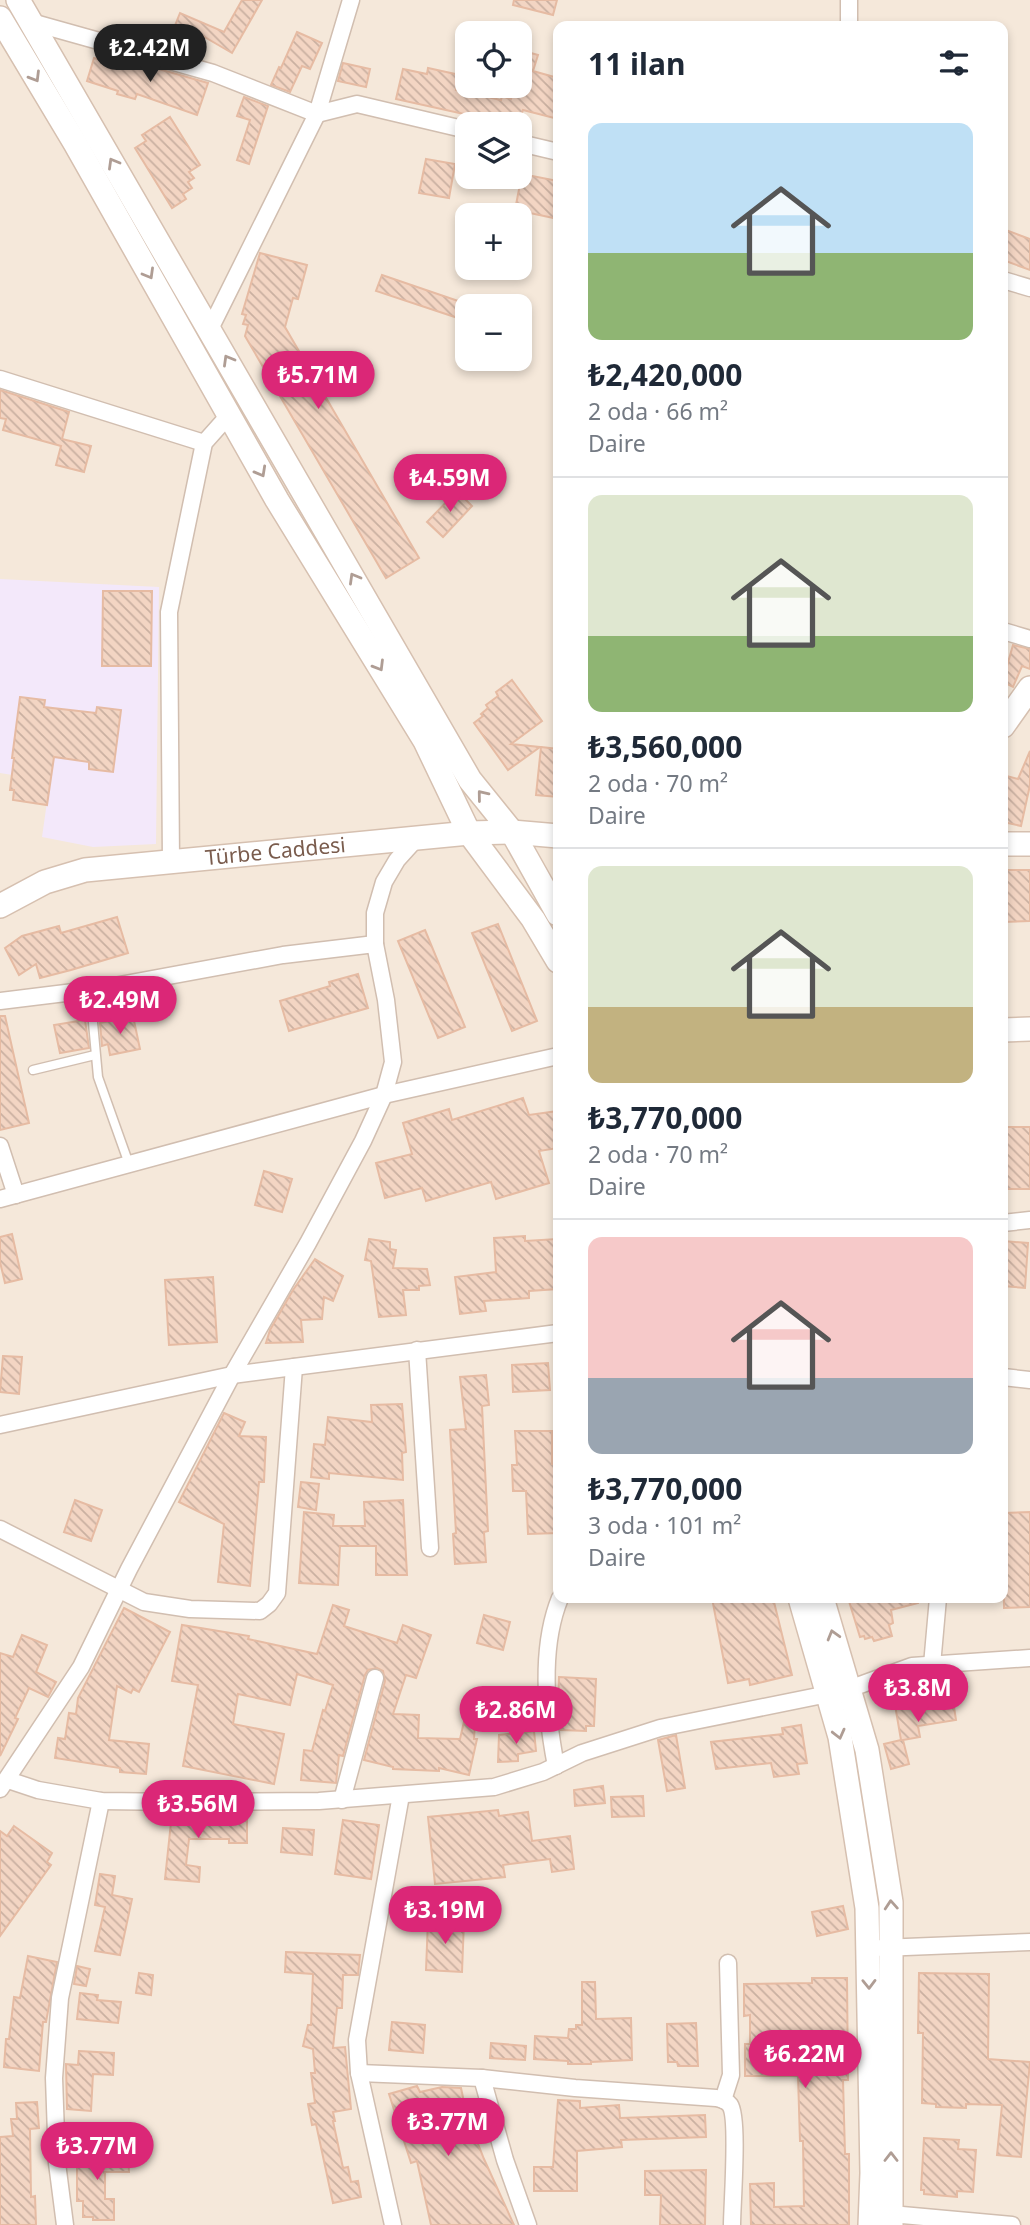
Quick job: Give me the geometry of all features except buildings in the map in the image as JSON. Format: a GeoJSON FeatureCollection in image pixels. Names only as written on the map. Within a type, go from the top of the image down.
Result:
{"type":"FeatureCollection","features":[{"type":"Feature","properties":{"kind":"main road"},"geometry":{"type":"LineString","coordinates":[[18,0],[470,780],[512,832],[553,905]]}},
{"type":"Feature","properties":{"kind":"main road"},"geometry":{"type":"LineString","coordinates":[[0,18],[75,143],[277,500],[425,741],[469,833],[533,919],[553,953]]}},
{"type":"Feature","properties":{"kind":"main road"},"geometry":{"type":"LineString","coordinates":[[1008,719],[1030,688]]}},
{"type":"Feature","properties":{"kind":"main road","name":"Türbe Caddesi"},"geometry":{"type":"LineString","coordinates":[[0,906],[45,882],[85,870],[469,833],[512,832],[553,836]]}},
{"type":"Feature","properties":{"kind":"main road"},"geometry":{"type":"LineString","coordinates":[[1008,844],[1030,844]]}},
{"type":"Feature","properties":{"kind":"main road"},"geometry":{"type":"LineString","coordinates":[[1008,1030],[1030,1028]]}},
{"type":"Feature","properties":{"kind":"main road"},"geometry":{"type":"LineString","coordinates":[[802,1603],[839,1692],[867,1750],[880,1822],[891,1902],[893,1947],[891,2219]]}},
{"type":"Feature","properties":{"kind":"main road"},"geometry":{"type":"LineString","coordinates":[[823,1603],[839,1692],[840,1737],[867,1908],[872,2173],[870,2225]]}},
{"type":"Feature","properties":{"kind":"street"},"geometry":{"type":"LineString","coordinates":[[210,329],[317,114],[351,0]]}},
{"type":"Feature","properties":{"kind":"street"},"geometry":{"type":"LineString","coordinates":[[849,0],[849,21]]}},
{"type":"Feature","properties":{"kind":"street"},"geometry":{"type":"LineString","coordinates":[[31,22],[213,73],[317,114],[357,104],[455,127]]}},
{"type":"Feature","properties":{"kind":"street"},"geometry":{"type":"LineString","coordinates":[[532,146],[553,151]]}},
{"type":"Feature","properties":{"kind":"street"},"geometry":{"type":"LineString","coordinates":[[1008,281],[1030,288]]}},
{"type":"Feature","properties":{"kind":"street"},"geometry":{"type":"LineString","coordinates":[[0,379],[204,443]]}},
{"type":"Feature","properties":{"kind":"street"},"geometry":{"type":"LineString","coordinates":[[171,862],[169,612],[204,443],[229,415]]}},
{"type":"Feature","properties":{"kind":"street"},"geometry":{"type":"LineString","coordinates":[[1008,632],[1030,639]]}},
{"type":"Feature","properties":{"kind":"street"},"geometry":{"type":"LineString","coordinates":[[415,839],[397,860],[384,882],[375,913],[375,944],[386,1000],[393,1062],[384,1095],[363,1141],[232,1375],[81,1667],[4,1784],[101,1801],[182,1802],[342,1800],[494,1787],[543,1772],[582,1753],[660,1728],[839,1692],[912,1666],[1030,1658]]}},
{"type":"Feature","properties":{"kind":"street"},"geometry":{"type":"LineString","coordinates":[[0,1001],[90,990],[283,955],[375,944]]}},
{"type":"Feature","properties":{"kind":"street"},"geometry":{"type":"LineString","coordinates":[[0,1146],[8,1197],[384,1095],[553,1057]]}},
{"type":"Feature","properties":{"kind":"street"},"geometry":{"type":"LineString","coordinates":[[1008,1222],[1030,1220]]}},
{"type":"Feature","properties":{"kind":"street"},"geometry":{"type":"LineString","coordinates":[[0,1425],[232,1375],[553,1334]]}},
{"type":"Feature","properties":{"kind":"street"},"geometry":{"type":"LineString","coordinates":[[417,1350],[430,1549]]}},
{"type":"Feature","properties":{"kind":"street"},"geometry":{"type":"LineString","coordinates":[[0,1529],[144,1602],[190,1609],[260,1611],[277,1593],[294,1367]]}},
{"type":"Feature","properties":{"kind":"street"},"geometry":{"type":"LineString","coordinates":[[1008,1378],[1030,1380]]}},
{"type":"Feature","properties":{"kind":"street"},"geometry":{"type":"LineString","coordinates":[[556,1766],[547,1710],[549,1643],[558,1603]]}},
{"type":"Feature","properties":{"kind":"street"},"geometry":{"type":"LineString","coordinates":[[932,1665],[938,1603]]}},
{"type":"Feature","properties":{"kind":"street"},"geometry":{"type":"LineString","coordinates":[[342,1800],[375,1678]]}},
{"type":"Feature","properties":{"kind":"street"},"geometry":{"type":"LineString","coordinates":[[393,2225],[359,2073],[357,2040],[401,1795]]}},
{"type":"Feature","properties":{"kind":"street"},"geometry":{"type":"LineString","coordinates":[[65,2225],[57,2163],[54,2078],[60,1998],[101,1801]]}},
{"type":"Feature","properties":{"kind":"street"},"geometry":{"type":"LineString","coordinates":[[868,1949],[1030,1942]]}},
{"type":"Feature","properties":{"kind":"street"},"geometry":{"type":"LineString","coordinates":[[723,2100],[731,2075],[728,1963]]}},
{"type":"Feature","properties":{"kind":"street"},"geometry":{"type":"LineString","coordinates":[[359,2073],[482,2078],[723,2100],[733,2112],[732,2225]]}},
{"type":"Feature","properties":{"kind":"street"},"geometry":{"type":"LineString","coordinates":[[482,2078],[505,2160],[528,2225]]}},
{"type":"Feature","properties":{"kind":"street"},"geometry":{"type":"LineString","coordinates":[[891,2219],[1012,2225]]}},
{"type":"Feature","properties":{"kind":"lane"},"geometry":{"type":"LineString","coordinates":[[90,990],[98,1077],[129,1164]]}},
{"type":"Feature","properties":{"kind":"lane"},"geometry":{"type":"LineString","coordinates":[[33,1070],[95,1055]]}},
{"type":"Feature","properties":{"kind":"shaded area"},"geometry":{"type":"Polygon","coordinates":[[[0,0],[1030,0],[1030,2225],[0,2225],[0,0]]]}},
{"type":"Feature","properties":{"kind":"shaded area"},"geometry":{"type":"Polygon","coordinates":[[[0,579],[159,587],[156,844],[93,847],[42,837],[50,781],[0,773],[0,579]]]}}]}
